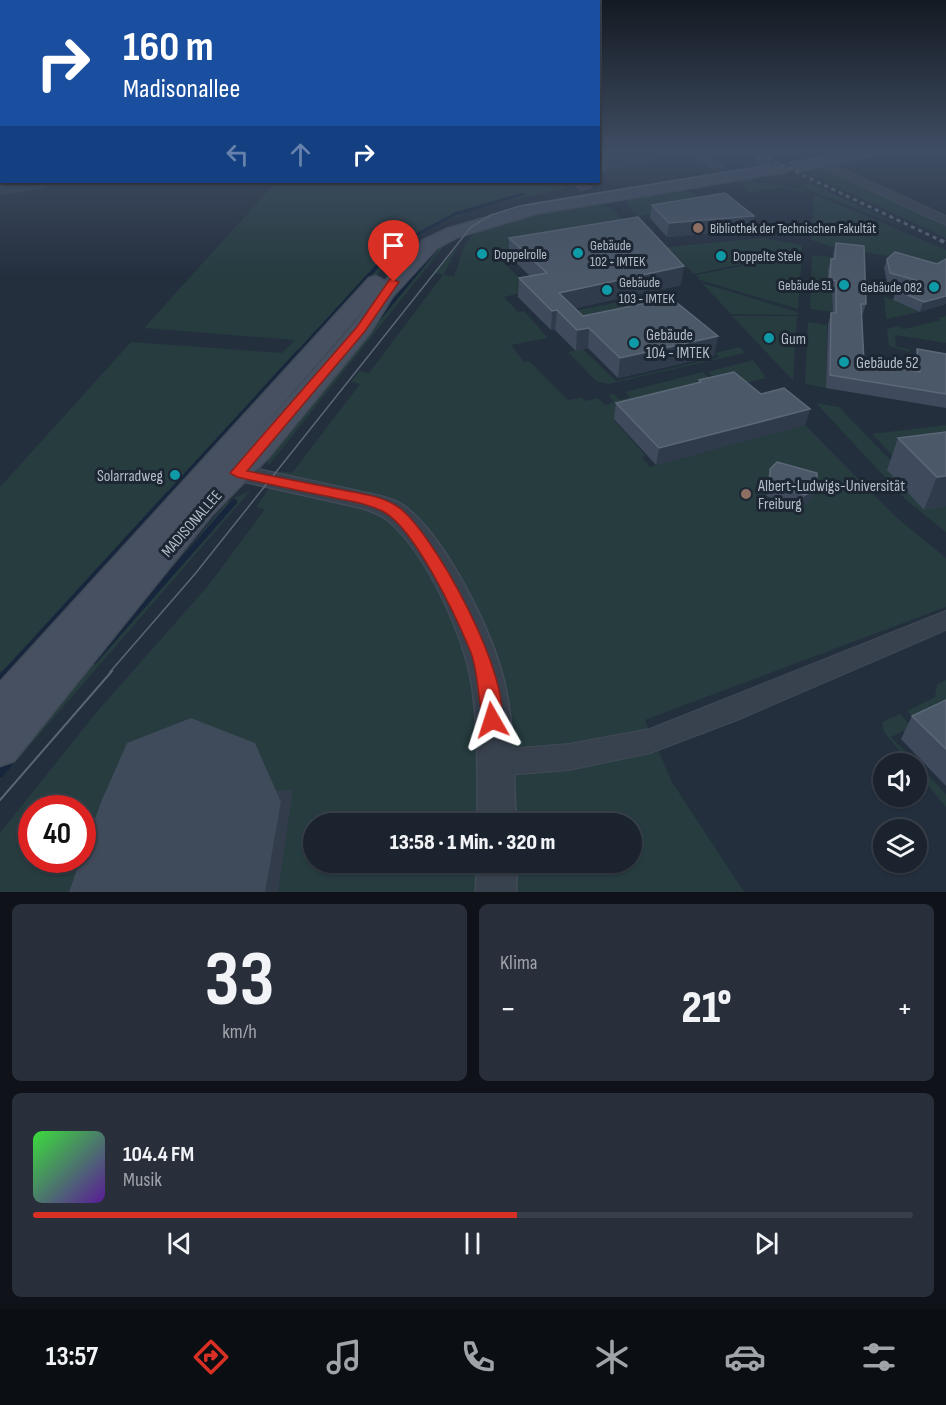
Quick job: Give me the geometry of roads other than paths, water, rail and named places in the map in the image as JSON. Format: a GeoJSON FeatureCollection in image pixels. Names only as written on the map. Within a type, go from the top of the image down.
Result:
{"type":"FeatureCollection","features":[{"type":"Feature","properties":{"kind":"main road","name":"MADISONALLEE"},"geometry":{"type":"LineString","coordinates":[[0,708],[224,470],[399,256],[421,238],[453,220],[492,206],[569,193]]}},
{"type":"Feature","properties":{"kind":"main road","name":"MADISONALLEE"},"geometry":{"type":"LineString","coordinates":[[0,749],[201,510],[224,470],[258,452],[362,328],[391,285],[425,248],[452,233],[580,193]]}},
{"type":"Feature","properties":{"kind":"street"},"geometry":{"type":"LineString","coordinates":[[891,193],[946,221]]}},
{"type":"Feature","properties":{"kind":"street"},"geometry":{"type":"LineString","coordinates":[[224,470],[366,500],[389,508],[402,518],[442,574],[480,652],[489,682],[497,813]]}},
{"type":"Feature","properties":{"kind":"street"},"geometry":{"type":"LineString","coordinates":[[495,763],[569,757],[650,741],[946,620]]}},
{"type":"Feature","properties":{"kind":"street"},"geometry":{"type":"LineString","coordinates":[[496,892],[497,873]]}},
{"type":"Feature","properties":{"kind":"waterway"},"geometry":{"type":"LineString","coordinates":[[403,242],[455,214],[523,194]]}},
{"type":"Feature","properties":{"kind":"waterway"},"geometry":{"type":"LineString","coordinates":[[296,355],[394,248],[405,240]]}},
{"type":"Feature","properties":{"kind":"waterway"},"geometry":{"type":"LineString","coordinates":[[376,322],[436,249]]}},
{"type":"Feature","properties":{"kind":"waterway"},"geometry":{"type":"LineString","coordinates":[[167,496],[298,353]]}},
{"type":"Feature","properties":{"kind":"waterway"},"geometry":{"type":"LineString","coordinates":[[6,672],[169,494]]}},
{"type":"Feature","properties":{"kind":"waterway"},"geometry":{"type":"LineString","coordinates":[[94,661],[234,502]]}},
{"type":"Feature","properties":{"kind":"waterway"},"geometry":{"type":"LineString","coordinates":[[0,679],[8,671]]}},
{"type":"Feature","properties":{"kind":"waterway"},"geometry":{"type":"LineString","coordinates":[[0,774],[13,758]]}},
{"type":"Feature","properties":{"kind":"tram line"},"geometry":{"type":"LineString","coordinates":[[110,672],[195,574],[471,227],[491,215],[520,206],[602,193]]}},
{"type":"Feature","properties":{"kind":"tram line"},"geometry":{"type":"LineString","coordinates":[[0,800],[112,671]]}},
{"type":"Feature","properties":{"kind":"railway"},"geometry":{"type":"LineString","coordinates":[[840,193],[944,242]]}},
{"type":"Feature","properties":{"kind":"railway"},"geometry":{"type":"LineString","coordinates":[[940,240],[944,242]]}},
{"type":"Feature","properties":{"kind":"place","name":"Bibliothek der Technischen Fakultät"},"geometry":{"type":"Point","coordinates":[698,228]}},
{"type":"Feature","properties":{"kind":"place","name":"Gebäude 102 - IMTEK"},"geometry":{"type":"Point","coordinates":[578,253]}},
{"type":"Feature","properties":{"kind":"place","name":"Doppelrolle"},"geometry":{"type":"Point","coordinates":[482,254]}},
{"type":"Feature","properties":{"kind":"place","name":"Doppelte Stele"},"geometry":{"type":"Point","coordinates":[721,256]}},
{"type":"Feature","properties":{"kind":"place","name":"Gebäude 51"},"geometry":{"type":"Point","coordinates":[844,285]}},
{"type":"Feature","properties":{"kind":"place","name":"Gebäude 082"},"geometry":{"type":"Point","coordinates":[934,287]}},
{"type":"Feature","properties":{"kind":"place","name":"Gebäude 103 - IMTEK"},"geometry":{"type":"Point","coordinates":[607,290]}},
{"type":"Feature","properties":{"kind":"place","name":"Gum"},"geometry":{"type":"Point","coordinates":[769,338]}},
{"type":"Feature","properties":{"kind":"place","name":"Gebäude 104 - IMTEK"},"geometry":{"type":"Point","coordinates":[634,343]}},
{"type":"Feature","properties":{"kind":"place","name":"Gebäude 52"},"geometry":{"type":"Point","coordinates":[844,362]}},
{"type":"Feature","properties":{"kind":"place","name":"Solarradweg"},"geometry":{"type":"Point","coordinates":[175,475]}},
{"type":"Feature","properties":{"kind":"place","name":"Albert-Ludwigs-Universität Freiburg"},"geometry":{"type":"Point","coordinates":[746,494]}}]}
